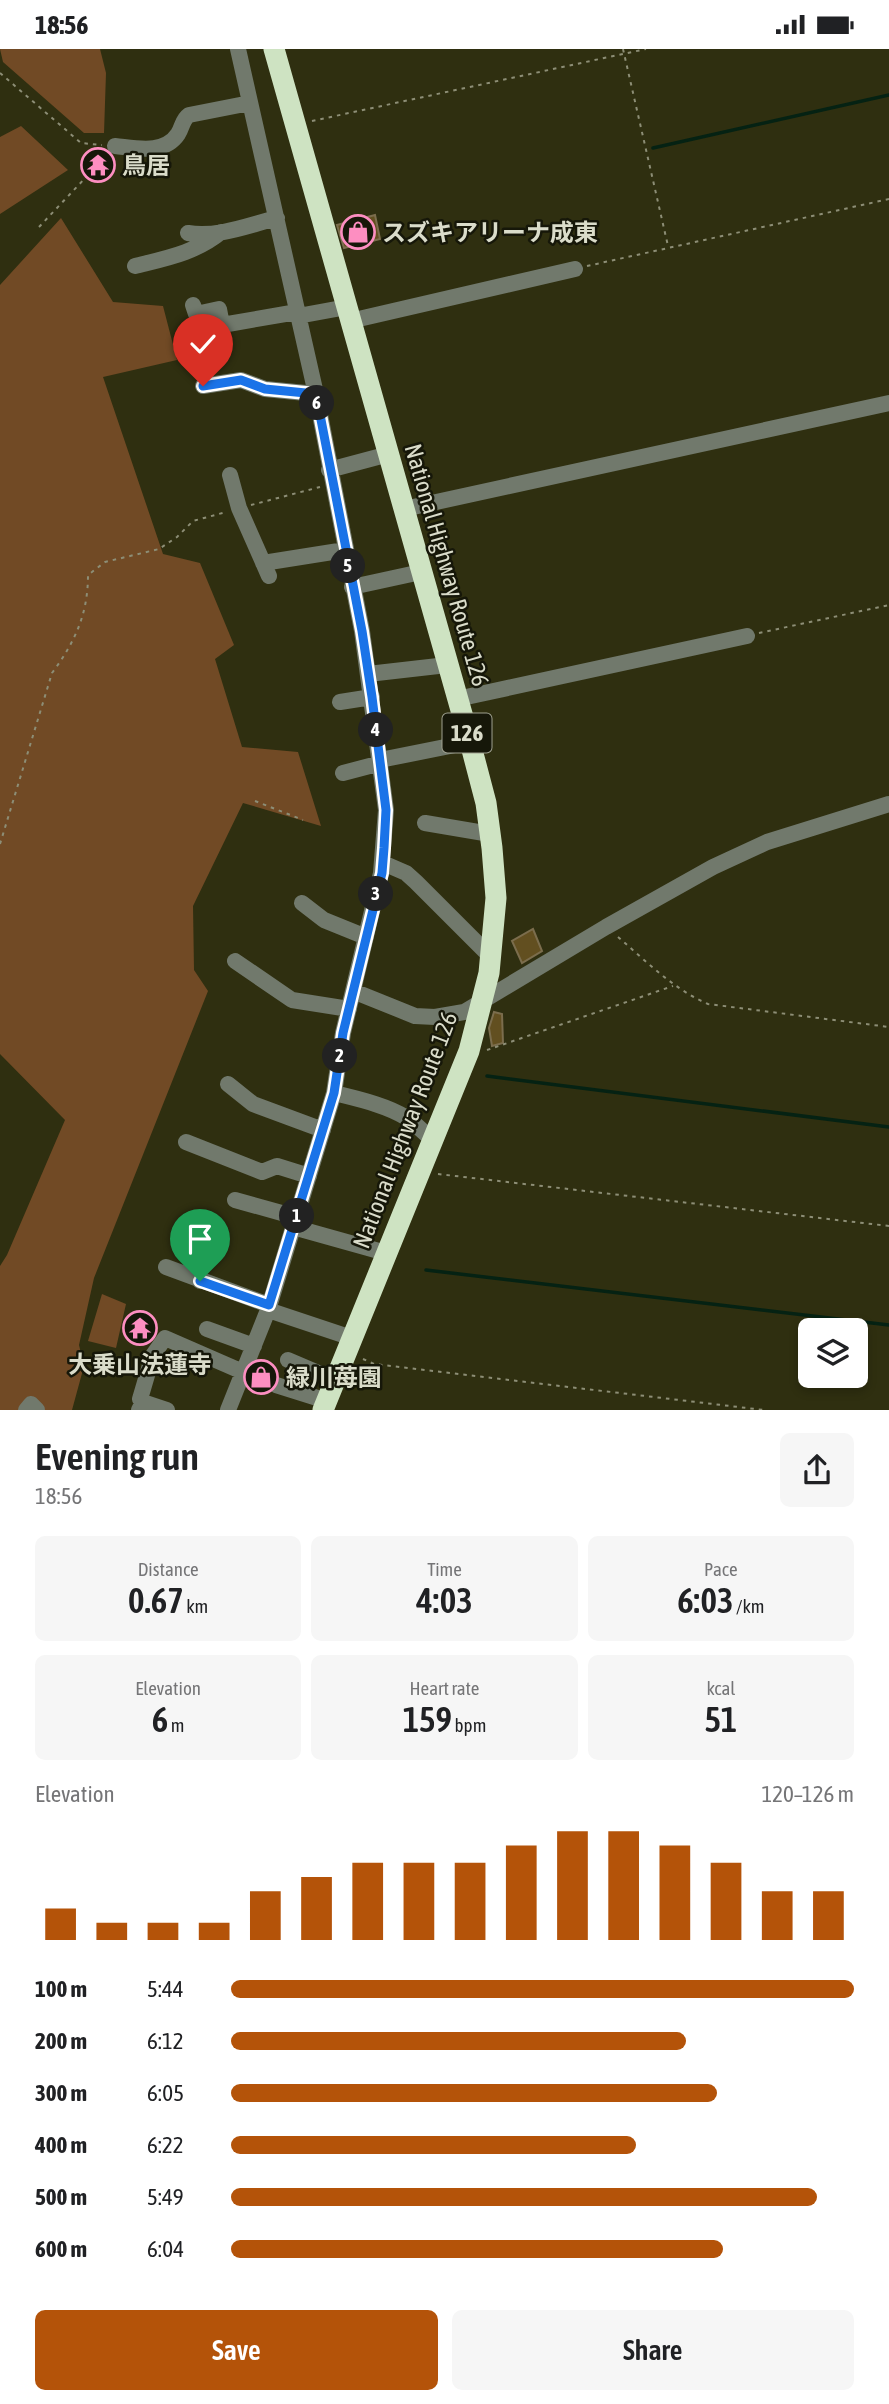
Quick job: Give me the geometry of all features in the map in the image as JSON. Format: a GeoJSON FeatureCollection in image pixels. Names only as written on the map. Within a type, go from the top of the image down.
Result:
{"type":"FeatureCollection","features":[{"type":"Feature","properties":{"kind":"highway","name":"National Highway Route 126"},"geometry":{"type":"LineString","coordinates":[[274,49],[486,803],[496,898],[491,957],[468,1051],[325,1405]]}},
{"type":"Feature","properties":{"kind":"street"},"geometry":{"type":"LineString","coordinates":[[228,1410],[269,1307],[334,1093],[349,1009],[383,863],[386,810],[372,697],[316,394],[238,49]]}},
{"type":"Feature","properties":{"kind":"street"},"geometry":{"type":"LineString","coordinates":[[115,146],[155,149],[169,144],[189,115],[250,103]]}},
{"type":"Feature","properties":{"kind":"street"},"geometry":{"type":"LineString","coordinates":[[188,233],[198,235],[221,232],[277,218]]}},
{"type":"Feature","properties":{"kind":"street"},"geometry":{"type":"LineString","coordinates":[[135,266],[188,253],[221,232]]}},
{"type":"Feature","properties":{"kind":"street"},"geometry":{"type":"LineString","coordinates":[[193,305],[196,314],[219,309],[222,325],[298,314],[349,314],[575,269]]}},
{"type":"Feature","properties":{"kind":"street"},"geometry":{"type":"LineString","coordinates":[[203,386],[241,380],[265,389],[316,394]]}},
{"type":"Feature","properties":{"kind":"street"},"geometry":{"type":"LineString","coordinates":[[404,509],[889,403]]}},
{"type":"Feature","properties":{"kind":"street"},"geometry":{"type":"LineString","coordinates":[[331,477],[388,454]]}},
{"type":"Feature","properties":{"kind":"street"},"geometry":{"type":"LineString","coordinates":[[230,475],[239,509],[266,570],[345,550]]}},
{"type":"Feature","properties":{"kind":"street"},"geometry":{"type":"LineString","coordinates":[[352,587],[421,572]]}},
{"type":"Feature","properties":{"kind":"street"},"geometry":{"type":"LineString","coordinates":[[457,699],[747,636]]}},
{"type":"Feature","properties":{"kind":"street"},"geometry":{"type":"LineString","coordinates":[[368,674],[447,665]]}},
{"type":"Feature","properties":{"kind":"street"},"geometry":{"type":"LineString","coordinates":[[340,702],[372,697]]}},
{"type":"Feature","properties":{"kind":"street"},"geometry":{"type":"LineString","coordinates":[[342,773],[470,743]]}},
{"type":"Feature","properties":{"kind":"street"},"geometry":{"type":"LineString","coordinates":[[353,991],[415,1016],[435,1017],[464,1012],[713,867],[767,842],[889,804]]}},
{"type":"Feature","properties":{"kind":"street"},"geometry":{"type":"LineString","coordinates":[[425,823],[490,834]]}},
{"type":"Feature","properties":{"kind":"street"},"geometry":{"type":"LineString","coordinates":[[383,863],[406,873],[491,957]]}},
{"type":"Feature","properties":{"kind":"street"},"geometry":{"type":"LineString","coordinates":[[302,903],[324,920],[366,937]]}},
{"type":"Feature","properties":{"kind":"street"},"geometry":{"type":"LineString","coordinates":[[234,961],[292,1000],[349,1009]]}},
{"type":"Feature","properties":{"kind":"street"},"geometry":{"type":"LineString","coordinates":[[228,1084],[253,1104],[323,1130]]}},
{"type":"Feature","properties":{"kind":"street"},"geometry":{"type":"LineString","coordinates":[[334,1093],[363,1100],[407,1118],[432,1139]]}},
{"type":"Feature","properties":{"kind":"street"},"geometry":{"type":"LineString","coordinates":[[187,1142],[262,1172],[277,1166],[309,1176]]}},
{"type":"Feature","properties":{"kind":"street"},"geometry":{"type":"LineString","coordinates":[[235,1200],[386,1253]]}},
{"type":"Feature","properties":{"kind":"street"},"geometry":{"type":"LineString","coordinates":[[195,1220],[206,1235],[198,1257],[200,1281]]}},
{"type":"Feature","properties":{"kind":"street"},"geometry":{"type":"LineString","coordinates":[[166,1267],[269,1307],[349,1345]]}},
{"type":"Feature","properties":{"kind":"street"},"geometry":{"type":"LineString","coordinates":[[207,1328],[254,1346]]}},
{"type":"Feature","properties":{"kind":"street"},"geometry":{"type":"LineString","coordinates":[[167,1410],[141,1406],[140,1399],[153,1355],[165,1338],[243,1371]]}},
{"type":"Feature","properties":{"kind":"street"},"geometry":{"type":"LineString","coordinates":[[288,1360],[335,1380]]}},
{"type":"Feature","properties":{"kind":"street"},"geometry":{"type":"LineString","coordinates":[[276,1385],[325,1405]]}},
{"type":"Feature","properties":{"kind":"street"},"geometry":{"type":"LineString","coordinates":[[26,1410],[32,1404],[37,1410]]}},
{"type":"Feature","properties":{"kind":"path"},"geometry":{"type":"LineString","coordinates":[[623,49],[668,247]]}},
{"type":"Feature","properties":{"kind":"path"},"geometry":{"type":"LineString","coordinates":[[295,125],[646,49]]}},
{"type":"Feature","properties":{"kind":"path"},"geometry":{"type":"LineString","coordinates":[[0,73],[81,143],[115,146]]}},
{"type":"Feature","properties":{"kind":"path"},"geometry":{"type":"LineString","coordinates":[[39,227],[115,146]]}},
{"type":"Feature","properties":{"kind":"path"},"geometry":{"type":"LineString","coordinates":[[575,269],[889,198]]}},
{"type":"Feature","properties":{"kind":"path"},"geometry":{"type":"LineString","coordinates":[[0,844],[52,673],[65,655],[88,601],[88,575],[105,562],[159,549],[177,537],[193,521],[239,509],[331,477]]}},
{"type":"Feature","properties":{"kind":"path"},"geometry":{"type":"LineString","coordinates":[[747,636],[889,605]]}},
{"type":"Feature","properties":{"kind":"path"},"geometry":{"type":"LineString","coordinates":[[255,801],[303,820]]}},
{"type":"Feature","properties":{"kind":"path"},"geometry":{"type":"LineString","coordinates":[[606,927],[688,996],[708,1004],[889,1027]]}},
{"type":"Feature","properties":{"kind":"path"},"geometry":{"type":"LineString","coordinates":[[468,1051],[478,1053],[674,985]]}},
{"type":"Feature","properties":{"kind":"path"},"geometry":{"type":"LineString","coordinates":[[419,1172],[889,1226]]}},
{"type":"Feature","properties":{"kind":"path"},"geometry":{"type":"LineString","coordinates":[[349,1345],[374,1364],[764,1410]]}},
{"type":"Feature","properties":{"kind":"shaded area"},"geometry":{"type":"Polygon","coordinates":[[[0,49],[100,49],[106,73],[104,133],[84,133],[3,62],[0,49]]]}},
{"type":"Feature","properties":{"kind":"shaded area"},"geometry":{"type":"Polygon","coordinates":[[[21,126],[68,170],[0,214],[0,137],[21,126]]]}},
{"type":"Feature","properties":{"kind":"shaded area"},"geometry":{"type":"Polygon","coordinates":[[[61,218],[113,302],[163,306],[177,360],[103,377],[163,554],[200,563],[234,645],[215,659],[242,747],[298,752],[321,826],[243,803],[193,906],[194,970],[208,991],[94,1278],[79,1345],[84,1366],[72,1410],[0,1410],[0,1266],[65,1120],[0,1054],[0,285],[61,218]]]}},
{"type":"Feature","properties":{"kind":"shaded area"},"geometry":{"type":"Polygon","coordinates":[[[102,1294],[126,1304],[116,1348],[88,1341],[102,1294]]]}},
{"type":"Feature","properties":{"kind":"building","name":"スズキアリーナ成東"},"geometry":{"type":"Polygon","coordinates":[[[375,215],[380,239],[344,248],[337,225],[375,215]]]}},
{"type":"Feature","properties":{"kind":"building"},"geometry":{"type":"Polygon","coordinates":[[[533,929],[542,951],[522,963],[512,941],[533,929]]]}},
{"type":"Feature","properties":{"kind":"building"},"geometry":{"type":"Polygon","coordinates":[[[494,1012],[502,1014],[503,1043],[492,1046],[489,1028],[494,1012]]]}},
{"type":"Feature","properties":{"kind":"building","name":"大乗山法蓮寺"},"geometry":{"type":"Polygon","coordinates":[[[132,1318],[152,1327],[149,1339],[146,1341],[126,1332],[132,1318]]]}},
{"type":"Feature","properties":{"kind":"waterway"},"geometry":{"type":"LineString","coordinates":[[653,148],[889,95]]}},
{"type":"Feature","properties":{"kind":"waterway"},"geometry":{"type":"LineString","coordinates":[[487,1076],[889,1127]]}},
{"type":"Feature","properties":{"kind":"waterway"},"geometry":{"type":"LineString","coordinates":[[426,1270],[889,1325]]}},
{"type":"Feature","properties":{"kind":"place","name":"鳥居"},"geometry":{"type":"Point","coordinates":[98,165]}},
{"type":"Feature","properties":{"kind":"place","name":"スズキアリーナ成東"},"geometry":{"type":"Point","coordinates":[358,232]}},
{"type":"Feature","properties":{"kind":"place","name":"大乗山法蓮寺"},"geometry":{"type":"Point","coordinates":[140,1328]}},
{"type":"Feature","properties":{"kind":"place","name":"緑川苺園"},"geometry":{"type":"Point","coordinates":[261,1377]}},
{"type":"Feature","properties":{"kind":"route"},"geometry":{"type":"LineString","coordinates":[[200,1281],[269,1305],[334,1093],[343,1033],[382,873],[386,810],[362,631],[316,394],[265,389],[241,380],[203,386]]}}]}
